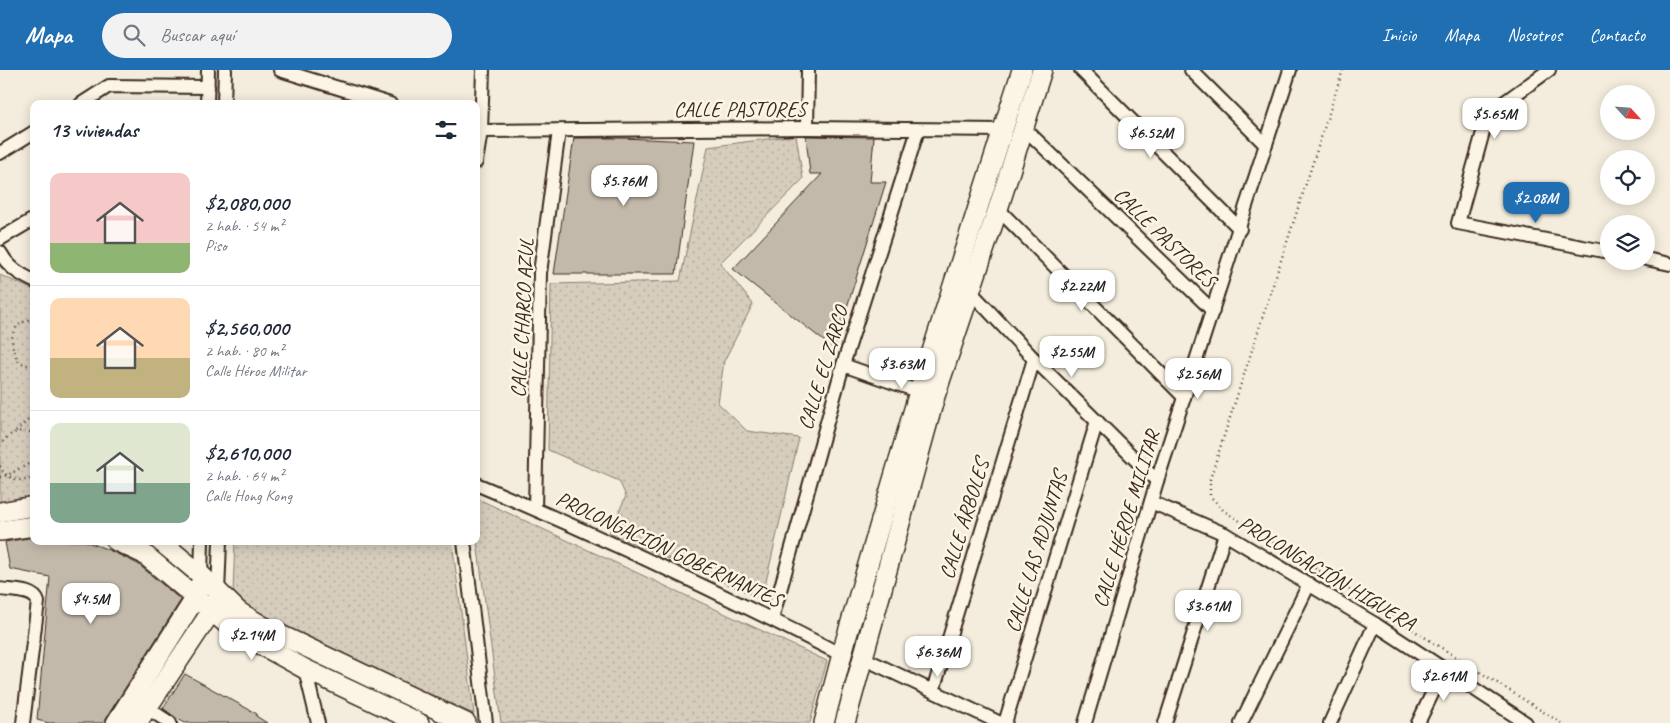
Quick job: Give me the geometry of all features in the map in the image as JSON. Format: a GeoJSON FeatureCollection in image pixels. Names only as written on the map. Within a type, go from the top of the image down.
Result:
{"type":"FeatureCollection","features":[{"type":"Feature","properties":{"kind":"street"},"geometry":{"type":"LineString","coordinates":[[207,100],[208,70]]}},
{"type":"Feature","properties":{"kind":"street"},"geometry":{"type":"LineString","coordinates":[[224,100],[225,70]]}},
{"type":"Feature","properties":{"kind":"street"},"geometry":{"type":"LineString","coordinates":[[280,70],[377,100]]}},
{"type":"Feature","properties":{"kind":"street"},"geometry":{"type":"LineString","coordinates":[[480,107],[483,70]]}},
{"type":"Feature","properties":{"kind":"street"},"geometry":{"type":"LineString","coordinates":[[807,128],[808,70]]}},
{"type":"Feature","properties":{"kind":"street"},"geometry":{"type":"LineString","coordinates":[[824,723],[842,655],[927,394],[1022,70]]}},
{"type":"Feature","properties":{"kind":"street"},"geometry":{"type":"LineString","coordinates":[[845,723],[864,658],[927,394],[970,291],[1042,70]]}},
{"type":"Feature","properties":{"kind":"street"},"geometry":{"type":"LineString","coordinates":[[1081,70],[1240,229]]}},
{"type":"Feature","properties":{"kind":"street"},"geometry":{"type":"LineString","coordinates":[[1190,70],[1266,145]]}},
{"type":"Feature","properties":{"kind":"street","name":"CALLE HÉROE MILITAR"},"geometry":{"type":"LineString","coordinates":[[1085,723],[1157,482],[1290,70]]}},
{"type":"Feature","properties":{"kind":"street"},"geometry":{"type":"LineString","coordinates":[[1549,70],[1488,114],[1458,223],[1600,250]]}},
{"type":"Feature","properties":{"kind":"street"},"geometry":{"type":"LineString","coordinates":[[86,100],[109,86],[208,87]]}},
{"type":"Feature","properties":{"kind":"street","name":"CALLE PASTORES"},"geometry":{"type":"LineString","coordinates":[[480,131],[807,128],[1003,130]]}},
{"type":"Feature","properties":{"kind":"street","name":"CALLE PASTORES"},"geometry":{"type":"LineString","coordinates":[[1024,128],[1213,311]]}},
{"type":"Feature","properties":{"kind":"street","name":"CALLE EL ZARCO"},"geometry":{"type":"LineString","coordinates":[[772,619],[843,365],[918,130]]}},
{"type":"Feature","properties":{"kind":"street","name":"CALLE CHARCO AZUL"},"geometry":{"type":"LineString","coordinates":[[535,509],[540,273],[559,131]]}},
{"type":"Feature","properties":{"kind":"street"},"geometry":{"type":"LineString","coordinates":[[0,153],[30,134]]}},
{"type":"Feature","properties":{"kind":"street"},"geometry":{"type":"LineString","coordinates":[[998,209],[1184,396]]}},
{"type":"Feature","properties":{"kind":"street"},"geometry":{"type":"LineString","coordinates":[[0,239],[30,221]]}},
{"type":"Feature","properties":{"kind":"street"},"geometry":{"type":"LineString","coordinates":[[2,256],[19,274],[30,279]]}},
{"type":"Feature","properties":{"kind":"street"},"geometry":{"type":"LineString","coordinates":[[1655,261],[1670,264]]}},
{"type":"Feature","properties":{"kind":"street"},"geometry":{"type":"LineString","coordinates":[[970,291],[1034,359],[1157,482]]}},
{"type":"Feature","properties":{"kind":"street","name":"CALLE ÁRBOLES"},"geometry":{"type":"LineString","coordinates":[[933,691],[1034,359]]}},
{"type":"Feature","properties":{"kind":"street"},"geometry":{"type":"LineString","coordinates":[[843,365],[927,394]]}},
{"type":"Feature","properties":{"kind":"street","name":"CALLE LAS ADJUNTAS"},"geometry":{"type":"LineString","coordinates":[[1005,723],[1097,421]]}},
{"type":"Feature","properties":{"kind":"street","name":"PROLONGACIÓN GOBERNANTES"},"geometry":{"type":"LineString","coordinates":[[480,486],[535,509],[772,619],[842,655]]}},
{"type":"Feature","properties":{"kind":"street","name":"PROLONGACIÓN HIGUERA"},"geometry":{"type":"LineString","coordinates":[[1151,502],[1225,534],[1375,624],[1526,723]]}},
{"type":"Feature","properties":{"kind":"street"},"geometry":{"type":"LineString","coordinates":[[0,512],[30,507]]}},
{"type":"Feature","properties":{"kind":"street"},"geometry":{"type":"LineString","coordinates":[[0,531],[30,527]]}},
{"type":"Feature","properties":{"kind":"street"},"geometry":{"type":"LineString","coordinates":[[1165,723],[1225,534]]}},
{"type":"Feature","properties":{"kind":"street"},"geometry":{"type":"LineString","coordinates":[[125,545],[144,554],[234,630],[305,669],[409,721]]}},
{"type":"Feature","properties":{"kind":"street"},"geometry":{"type":"LineString","coordinates":[[165,545],[201,575],[240,612],[266,628],[466,723]]}},
{"type":"Feature","properties":{"kind":"street"},"geometry":{"type":"LineString","coordinates":[[116,723],[196,598],[201,575],[202,545]]}},
{"type":"Feature","properties":{"kind":"street"},"geometry":{"type":"LineString","coordinates":[[170,723],[142,715],[211,612],[218,593],[220,545]]}},
{"type":"Feature","properties":{"kind":"street"},"geometry":{"type":"LineString","coordinates":[[464,545],[486,723]]}},
{"type":"Feature","properties":{"kind":"street"},"geometry":{"type":"LineString","coordinates":[[1241,723],[1309,584]]}},
{"type":"Feature","properties":{"kind":"street"},"geometry":{"type":"LineString","coordinates":[[0,589],[30,593],[36,597],[38,602],[23,723]]}},
{"type":"Feature","properties":{"kind":"street"},"geometry":{"type":"LineString","coordinates":[[1330,723],[1375,624]]}},
{"type":"Feature","properties":{"kind":"street"},"geometry":{"type":"LineString","coordinates":[[864,658],[1000,723]]}},
{"type":"Feature","properties":{"kind":"street"},"geometry":{"type":"LineString","coordinates":[[305,669],[318,723]]}},
{"type":"Feature","properties":{"kind":"street"},"geometry":{"type":"LineString","coordinates":[[1418,723],[1444,669]]}},
{"type":"Feature","properties":{"kind":"street"},"geometry":{"type":"LineString","coordinates":[[1502,723],[1507,710]]}},
{"type":"Feature","properties":{"kind":"path"},"geometry":{"type":"LineString","coordinates":[[1343,70],[1210,479],[1210,496],[1224,511],[1561,723]]}},
{"type":"Feature","properties":{"kind":"path"},"geometry":{"type":"LineString","coordinates":[[30,320],[24,321],[16,328],[12,337],[13,347],[19,362],[30,365]]}},
{"type":"Feature","properties":{"kind":"path"},"geometry":{"type":"LineString","coordinates":[[0,446],[5,438],[30,418]]}},
{"type":"Feature","properties":{"kind":"path"},"geometry":{"type":"LineString","coordinates":[[14,432],[30,432]]}},
{"type":"Feature","properties":{"kind":"path"},"geometry":{"type":"LineString","coordinates":[[0,477],[8,475],[30,462]]}},
{"type":"Feature","properties":{"kind":"path"},"geometry":{"type":"LineString","coordinates":[[0,466],[1,470],[18,481],[30,480]]}},
{"type":"Feature","properties":{"kind":"shaded area"},"geometry":{"type":"Polygon","coordinates":[[[796,135],[803,179],[720,263],[753,304],[724,361],[718,403],[747,431],[799,438],[762,599],[609,533],[626,496],[619,481],[548,450],[551,284],[680,281],[708,147],[796,135]]]}},
{"type":"Feature","properties":{"kind":"shaded area"},"geometry":{"type":"Polygon","coordinates":[[[0,275],[30,288],[30,499],[0,504],[0,275]]]}},
{"type":"Feature","properties":{"kind":"shaded area"},"geometry":{"type":"Polygon","coordinates":[[[480,500],[827,661],[810,723],[501,723],[477,545],[480,545],[480,500]]]}},
{"type":"Feature","properties":{"kind":"shaded area"},"geometry":{"type":"Polygon","coordinates":[[[235,545],[453,545],[474,714],[267,621],[233,593],[235,545]]]}},
{"type":"Feature","properties":{"kind":"building"},"geometry":{"type":"Polygon","coordinates":[[[806,136],[874,137],[870,182],[886,182],[834,349],[733,269],[822,174],[810,174],[806,136]]]}},
{"type":"Feature","properties":{"kind":"building"},"geometry":{"type":"Polygon","coordinates":[[[574,138],[694,141],[676,274],[554,274],[574,138]]]}},
{"type":"Feature","properties":{"kind":"building"},"geometry":{"type":"Polygon","coordinates":[[[30,538],[30,545],[96,545],[138,564],[181,600],[103,723],[49,723],[37,720],[50,577],[10,569],[5,542],[30,538]]]}},
{"type":"Feature","properties":{"kind":"building"},"geometry":{"type":"Polygon","coordinates":[[[185,674],[257,714],[256,716],[267,723],[185,723],[176,718],[163,708],[185,674]]]}}]}
